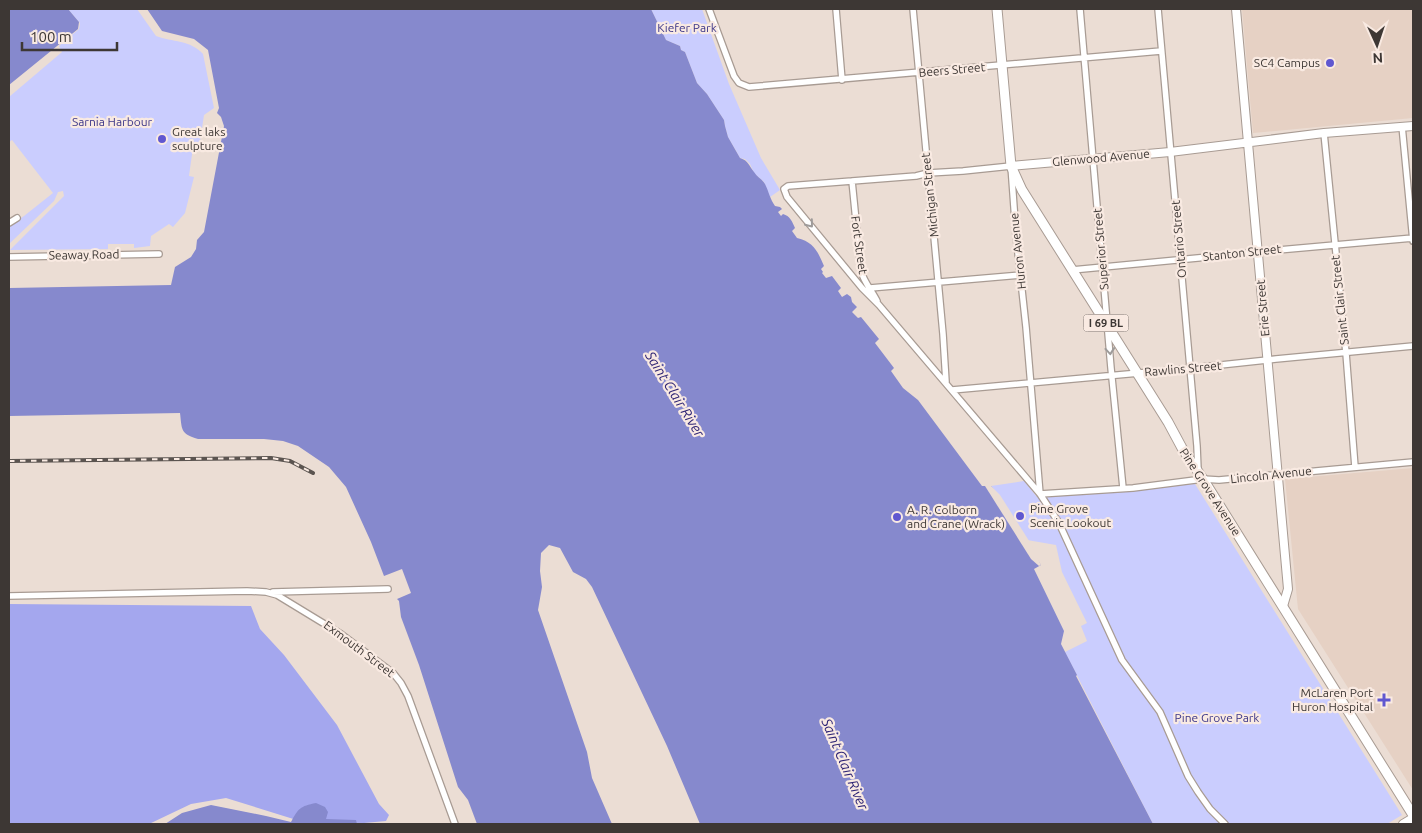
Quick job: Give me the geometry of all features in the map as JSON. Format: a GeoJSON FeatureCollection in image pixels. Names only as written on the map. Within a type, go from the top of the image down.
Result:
{"type":"FeatureCollection","features":[{"type":"Feature","properties":{"kind":"main road","name":"Huron Avenue"},"geometry":{"type":"LineString","coordinates":[[997,9],[1011,166]]}},
{"type":"Feature","properties":{"kind":"main road","name":"Pine Grove Avenue"},"geometry":{"type":"LineString","coordinates":[[1011,166],[1022,190],[1413,816]]}},
{"type":"Feature","properties":{"kind":"street","name":"Beers Street"},"geometry":{"type":"LineString","coordinates":[[709,9],[734,76],[742,85],[750,87],[1161,51]]}},
{"type":"Feature","properties":{"kind":"street"},"geometry":{"type":"LineString","coordinates":[[836,9],[842,80]]}},
{"type":"Feature","properties":{"kind":"street","name":"Michigan Street"},"geometry":{"type":"LineString","coordinates":[[914,9],[946,382]]}},
{"type":"Feature","properties":{"kind":"street","name":"Superior Street"},"geometry":{"type":"LineString","coordinates":[[1080,9],[1123,488]]}},
{"type":"Feature","properties":{"kind":"street","name":"Ontario Street"},"geometry":{"type":"LineString","coordinates":[[1158,9],[1198,470]]}},
{"type":"Feature","properties":{"kind":"street","name":"Erie Street"},"geometry":{"type":"LineString","coordinates":[[1236,9],[1288,589],[1282,606]]}},
{"type":"Feature","properties":{"kind":"street"},"geometry":{"type":"LineString","coordinates":[[1402,126],[1413,239]]}},
{"type":"Feature","properties":{"kind":"street","name":"Glenwood Avenue"},"geometry":{"type":"LineString","coordinates":[[880,305],[862,288],[787,197],[784,189],[788,186],[1170,152],[1324,133],[1413,126]]}},
{"type":"Feature","properties":{"kind":"street","name":"Saint Clair Street"},"geometry":{"type":"LineString","coordinates":[[1324,133],[1346,353],[1355,466]]}},
{"type":"Feature","properties":{"kind":"street","name":"Huron Avenue"},"geometry":{"type":"LineString","coordinates":[[1011,166],[1014,220],[1040,494]]}},
{"type":"Feature","properties":{"kind":"street","name":"Fort Street"},"geometry":{"type":"LineString","coordinates":[[852,181],[861,271],[864,280],[880,305]]}},
{"type":"Feature","properties":{"kind":"street"},"geometry":{"type":"LineString","coordinates":[[9,223],[18,218]]}},
{"type":"Feature","properties":{"kind":"street","name":"Stanton Street"},"geometry":{"type":"LineString","coordinates":[[1072,270],[1413,239]]}},
{"type":"Feature","properties":{"kind":"street","name":"Seaway Road"},"geometry":{"type":"LineString","coordinates":[[9,256],[159,254]]}},
{"type":"Feature","properties":{"kind":"street"},"geometry":{"type":"LineString","coordinates":[[870,288],[1020,275]]}},
{"type":"Feature","properties":{"kind":"street"},"geometry":{"type":"LineString","coordinates":[[880,305],[1040,494],[1059,523],[1122,660],[1160,712],[1185,769],[1198,792],[1210,809],[1225,824]]}},
{"type":"Feature","properties":{"kind":"street","name":"Rawlins Street"},"geometry":{"type":"LineString","coordinates":[[952,390],[1413,346]]}},
{"type":"Feature","properties":{"kind":"street","name":"Lincoln Avenue"},"geometry":{"type":"LineString","coordinates":[[1040,494],[1413,462]]}},
{"type":"Feature","properties":{"kind":"street","name":"Exmouth Street"},"geometry":{"type":"LineString","coordinates":[[260,592],[388,589]]}},
{"type":"Feature","properties":{"kind":"street","name":"Exmouth Street"},"geometry":{"type":"LineString","coordinates":[[9,596],[241,591],[272,593],[283,598],[341,634],[372,656],[397,678],[408,696],[454,824]]}},
{"type":"Feature","properties":{"kind":"street"},"geometry":{"type":"LineString","coordinates":[[1403,824],[1413,816]]}},
{"type":"Feature","properties":{"kind":"shaded area","name":"SC4 Campus"},"geometry":{"type":"Polygon","coordinates":[[[1242,9],[1413,9],[1413,118],[1253,133],[1242,9]]]}},
{"type":"Feature","properties":{"kind":"shaded area","name":"McLaren Port Huron Hospital"},"geometry":{"type":"Polygon","coordinates":[[[1413,468],[1413,790],[1298,609],[1285,479],[1413,468]]]}},
{"type":"Feature","properties":{"kind":"shaded area"},"geometry":{"type":"Polygon","coordinates":[[[9,604],[251,606],[260,629],[284,655],[337,725],[379,804],[389,815],[386,821],[364,823],[303,822],[226,798],[191,804],[149,824],[9,824],[9,604]]]}},
{"type":"Feature","properties":{"kind":"green space","name":"Sarnia Harbour"},"geometry":{"type":"Polygon","coordinates":[[[68,9],[137,9],[156,36],[193,46],[203,54],[214,108],[204,115],[199,148],[193,147],[189,176],[194,177],[185,213],[173,227],[169,224],[151,236],[150,246],[134,248],[134,244],[108,244],[108,249],[10,250],[64,196],[63,191],[58,192],[54,201],[9,244],[9,226],[53,193],[12,140],[9,142],[9,97],[62,52],[59,46],[79,29],[80,23],[68,9]]]}},
{"type":"Feature","properties":{"kind":"green space","name":"Kiefer Park"},"geometry":{"type":"Polygon","coordinates":[[[651,9],[702,9],[729,84],[761,158],[780,190],[770,197],[764,182],[754,173],[750,164],[745,159],[740,158],[728,137],[724,120],[707,94],[697,83],[685,52],[681,50],[680,46],[666,40],[651,9]]]}},
{"type":"Feature","properties":{"kind":"green space","name":"Pine Grove Park"},"geometry":{"type":"Polygon","coordinates":[[[1024,481],[1037,497],[1195,484],[1402,815],[1387,824],[1153,824],[1065,652],[1087,641],[1081,626],[1087,623],[1062,572],[1056,545],[1027,540],[991,486],[1024,481]]]}},
{"type":"Feature","properties":{"kind":"water"},"geometry":{"type":"Polygon","coordinates":[[[9,9],[68,9],[79,22],[78,29],[9,85],[9,9]]]}},
{"type":"Feature","properties":{"kind":"water","name":"Saint Clair River"},"geometry":{"type":"Polygon","coordinates":[[[147,9],[651,9],[666,40],[680,46],[681,50],[685,52],[697,83],[707,94],[724,120],[728,137],[740,158],[747,162],[755,174],[764,182],[775,206],[782,209],[778,212],[781,216],[783,214],[791,219],[795,228],[792,231],[797,238],[808,242],[815,248],[824,266],[821,269],[822,273],[826,278],[832,276],[841,288],[838,291],[842,297],[847,294],[851,297],[852,302],[857,307],[852,312],[858,318],[861,317],[879,339],[875,343],[894,368],[891,371],[903,388],[918,400],[982,486],[991,486],[999,496],[1041,565],[1034,569],[1064,631],[1061,644],[1153,824],[700,824],[667,746],[592,587],[586,579],[573,572],[560,548],[549,545],[541,553],[540,571],[542,587],[538,610],[587,752],[592,778],[612,824],[477,824],[468,800],[458,787],[419,665],[401,617],[399,601],[397,599],[411,593],[402,569],[384,576],[346,487],[329,467],[298,446],[283,441],[264,439],[198,439],[192,437],[183,430],[180,413],[9,416],[9,288],[171,285],[175,267],[191,257],[196,249],[197,240],[204,232],[224,126],[221,117],[217,113],[219,108],[208,50],[194,39],[162,31],[147,9]]]}},
{"type":"Feature","properties":{"kind":"water"},"geometry":{"type":"Polygon","coordinates":[[[316,803],[325,807],[328,812],[326,819],[356,820],[357,824],[165,824],[182,813],[211,805],[291,822],[300,809],[306,805],[316,803]]]}},
{"type":"Feature","properties":{"kind":"pier"},"geometry":{"type":"Polygon","coordinates":[[[985,486],[991,486],[1000,495],[1031,544],[1041,565],[1039,566],[1031,559],[985,486]]]}},
{"type":"Feature","properties":{"kind":"railway"},"geometry":{"type":"LineString","coordinates":[[9,461],[271,458],[290,461],[313,473]]}},
{"type":"Feature","properties":{"kind":"place","name":"SC4 Campus"},"geometry":{"type":"Point","coordinates":[1330,63]}},
{"type":"Feature","properties":{"kind":"place","name":"Great laks sculpture"},"geometry":{"type":"Point","coordinates":[162,139]}},
{"type":"Feature","properties":{"kind":"place","name":"Pine Grove Scenic Lookout"},"geometry":{"type":"Point","coordinates":[1020,516]}},
{"type":"Feature","properties":{"kind":"place","name":"A. R. Colborn and Crane (Wrack)"},"geometry":{"type":"Point","coordinates":[897,517]}},
{"type":"Feature","properties":{"kind":"place","name":"McLaren Port Huron Hospital"},"geometry":{"type":"Point","coordinates":[1384,700]}}]}
